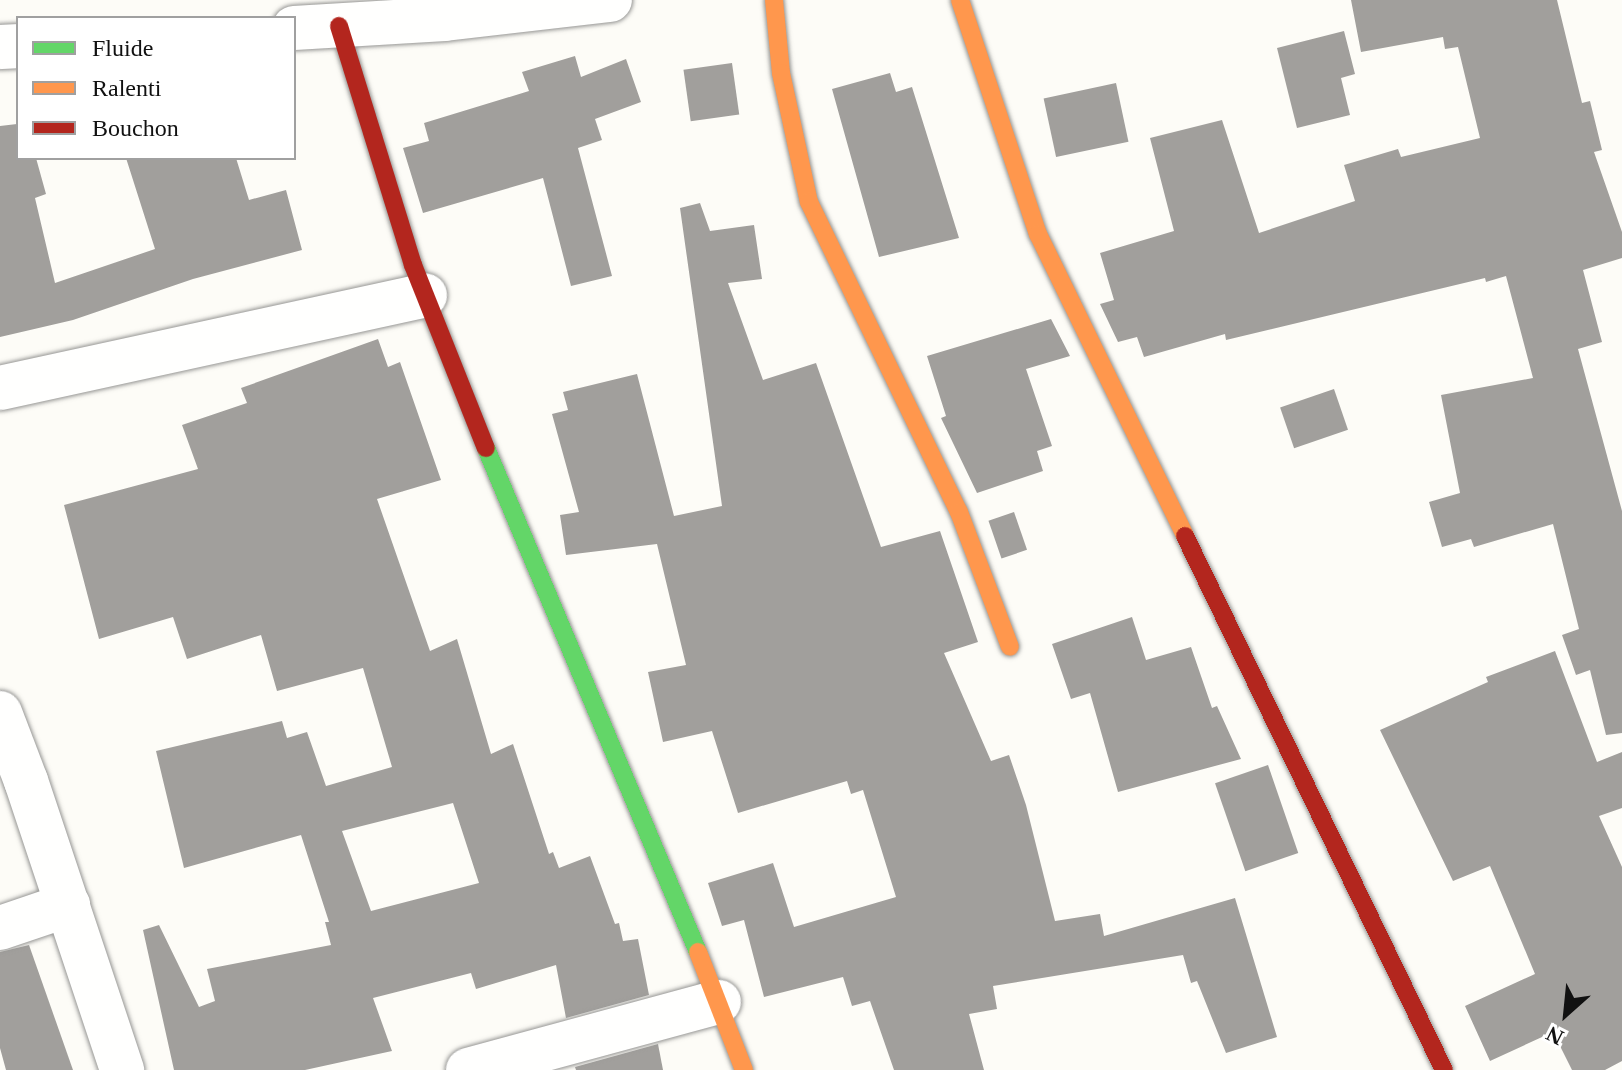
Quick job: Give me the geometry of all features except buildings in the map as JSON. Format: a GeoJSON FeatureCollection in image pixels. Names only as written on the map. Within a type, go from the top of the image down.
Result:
{"type":"FeatureCollection","features":[{"type":"Feature","properties":{"kind":"street"},"geometry":{"type":"LineString","coordinates":[[296,28],[339,26],[442,9],[610,0]]}},
{"type":"Feature","properties":{"kind":"street"},"geometry":{"type":"LineString","coordinates":[[774,0],[781,73],[809,202],[959,512],[1010,647]]}},
{"type":"Feature","properties":{"kind":"street"},"geometry":{"type":"LineString","coordinates":[[960,0],[1038,234],[1444,1070]]}},
{"type":"Feature","properties":{"kind":"street"},"geometry":{"type":"LineString","coordinates":[[339,26],[413,265],[533,565],[719,1002],[744,1070]]}},
{"type":"Feature","properties":{"kind":"street"},"geometry":{"type":"LineString","coordinates":[[0,388],[425,295]]}},
{"type":"Feature","properties":{"kind":"street"},"geometry":{"type":"LineString","coordinates":[[0,713],[122,1070]]}},
{"type":"Feature","properties":{"kind":"street"},"geometry":{"type":"LineString","coordinates":[[0,928],[68,905]]}},
{"type":"Feature","properties":{"kind":"street"},"geometry":{"type":"LineString","coordinates":[[468,1070],[719,1002]]}},
{"type":"Feature","properties":{"kind":"traffic: fast"},"geometry":{"type":"LineString","coordinates":[[486,448],[698,952]]}},
{"type":"Feature","properties":{"kind":"traffic: slow"},"geometry":{"type":"LineString","coordinates":[[774,0],[781,73],[809,202],[959,512],[1010,647]]}},
{"type":"Feature","properties":{"kind":"traffic: slow"},"geometry":{"type":"LineString","coordinates":[[960,0],[1038,234],[1185,536]]}},
{"type":"Feature","properties":{"kind":"traffic: slow"},"geometry":{"type":"LineString","coordinates":[[698,952],[744,1070]]}},
{"type":"Feature","properties":{"kind":"traffic: jam"},"geometry":{"type":"LineString","coordinates":[[339,26],[413,265],[486,448]]}},
{"type":"Feature","properties":{"kind":"traffic: jam"},"geometry":{"type":"LineString","coordinates":[[1185,536],[1444,1070]]}}]}
